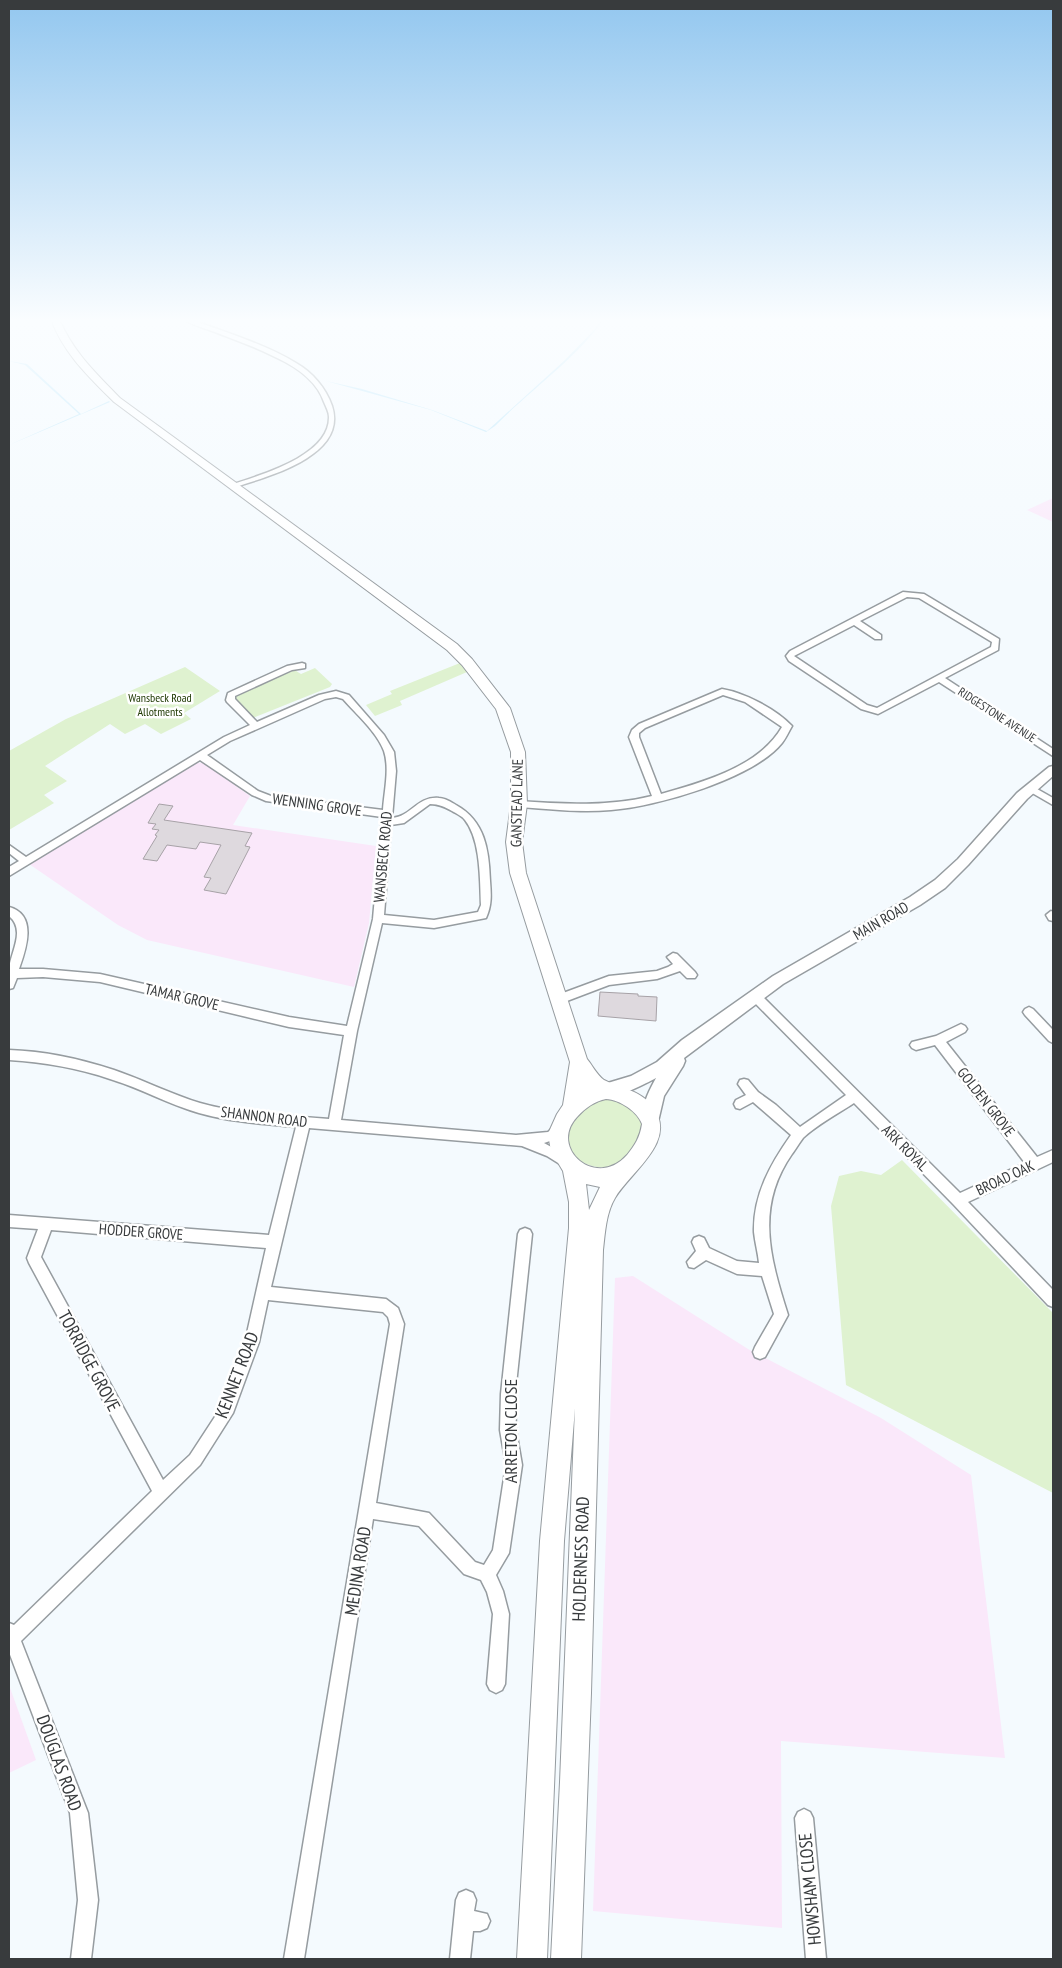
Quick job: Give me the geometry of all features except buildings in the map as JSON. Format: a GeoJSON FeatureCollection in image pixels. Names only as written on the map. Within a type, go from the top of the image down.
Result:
{"type":"FeatureCollection","features":[{"type":"Feature","properties":{"kind":"highway","name":"GANSTEAD LANE"},"geometry":{"type":"LineString","coordinates":[[133,411],[452,647],[467,662],[504,708],[518,752],[519,804],[514,842],[518,873],[580,1062],[595,1084],[607,1090]]}},
{"type":"Feature","properties":{"kind":"highway","name":"GANSTEAD LANE"},"geometry":{"type":"LineString","coordinates":[[566,1117],[580,1062]]}},
{"type":"Feature","properties":{"kind":"highway"},"geometry":{"type":"LineString","coordinates":[[607,1090],[618,1093],[638,1104],[651,1121],[651,1132],[647,1144],[627,1168],[613,1176],[601,1178],[587,1175],[572,1166],[560,1146],[558,1136],[566,1117],[587,1097],[607,1090]]}},
{"type":"Feature","properties":{"kind":"highway","name":"HOLDERNESS ROAD"},"geometry":{"type":"LineString","coordinates":[[532,1959],[552,1542],[579,1228],[579,1202],[572,1166]]}},
{"type":"Feature","properties":{"kind":"highway","name":"HOLDERNESS ROAD"},"geometry":{"type":"LineString","coordinates":[[566,1959],[575,1798],[581,1554],[592,1250],[597,1216],[602,1203],[609,1190],[627,1168]]}},
{"type":"Feature","properties":{"kind":"main road","name":"MAIN ROAD"},"geometry":{"type":"LineString","coordinates":[[607,1090],[630,1084],[663,1067],[688,1045],[755,996],[816,958],[916,901],[940,884],[963,862],[1013,805],[1030,788],[1053,770]]}},
{"type":"Feature","properties":{"kind":"main road","name":"MAIN ROAD"},"geometry":{"type":"LineString","coordinates":[[651,1121],[651,1106],[657,1090],[688,1045]]}},
{"type":"Feature","properties":{"kind":"street"},"geometry":{"type":"LineString","coordinates":[[233,486],[300,461],[326,438],[332,420],[331,411]]}},
{"type":"Feature","properties":{"kind":"street","name":"RIDGESTONE AVENUE"},"geometry":{"type":"LineString","coordinates":[[906,594],[921,596],[996,641],[995,648],[940,678],[878,710],[864,707],[792,660],[790,656],[906,594]]}},
{"type":"Feature","properties":{"kind":"street"},"geometry":{"type":"LineString","coordinates":[[855,622],[880,638]]}},
{"type":"Feature","properties":{"kind":"street"},"geometry":{"type":"LineString","coordinates":[[255,725],[230,700],[231,695],[290,668],[302,666]]}},
{"type":"Feature","properties":{"kind":"street","name":"RIDGESTONE AVENUE"},"geometry":{"type":"LineString","coordinates":[[940,678],[1053,753]]}},
{"type":"Feature","properties":{"kind":"street"},"geometry":{"type":"LineString","coordinates":[[519,804],[582,808],[622,806],[657,797],[704,784],[753,763],[785,736],[787,726],[743,698],[732,693],[722,692],[642,726],[635,732],[634,736],[657,797]]}},
{"type":"Feature","properties":{"kind":"street","name":"WANSBECK ROAD"},"geometry":{"type":"LineString","coordinates":[[9,872],[200,755],[255,725],[322,697],[336,694],[346,697],[381,736],[389,752],[391,771],[380,879],[378,919],[350,1031],[334,1125]]}},
{"type":"Feature","properties":{"kind":"street","name":"WENNING GROVE"},"geometry":{"type":"LineString","coordinates":[[200,755],[255,793],[269,799],[387,818]]}},
{"type":"Feature","properties":{"kind":"street"},"geometry":{"type":"LineString","coordinates":[[1030,788],[1053,802]]}},
{"type":"Feature","properties":{"kind":"street"},"geometry":{"type":"LineString","coordinates":[[378,919],[434,924],[482,915],[486,904],[484,855],[472,823],[467,816],[440,801],[428,801],[401,821],[387,818]]}},
{"type":"Feature","properties":{"kind":"street"},"geometry":{"type":"LineString","coordinates":[[9,848],[26,862]]}},
{"type":"Feature","properties":{"kind":"street"},"geometry":{"type":"LineString","coordinates":[[9,911],[16,916],[22,925],[21,940],[10,980]]}},
{"type":"Feature","properties":{"kind":"street"},"geometry":{"type":"LineString","coordinates":[[559,999],[598,983],[620,978],[669,973],[676,961],[691,975]]}},
{"type":"Feature","properties":{"kind":"street","name":"TAMAR GROVE"},"geometry":{"type":"LineString","coordinates":[[10,980],[43,973],[100,978],[288,1022],[350,1031]]}},
{"type":"Feature","properties":{"kind":"street","name":"ARK ROYAL"},"geometry":{"type":"LineString","coordinates":[[755,996],[853,1097],[958,1200],[1053,1300]]}},
{"type":"Feature","properties":{"kind":"street"},"geometry":{"type":"LineString","coordinates":[[1029,1012],[1034,1024],[1053,1038]]}},
{"type":"Feature","properties":{"kind":"street"},"geometry":{"type":"LineString","coordinates":[[916,1045],[938,1040],[961,1029]]}},
{"type":"Feature","properties":{"kind":"street","name":"GOLDEN GROVE"},"geometry":{"type":"LineString","coordinates":[[938,1040],[1034,1164]]}},
{"type":"Feature","properties":{"kind":"street","name":"SHANNON ROAD"},"geometry":{"type":"LineString","coordinates":[[9,1055],[68,1062],[111,1074],[200,1108],[255,1118],[461,1138],[526,1142],[550,1137],[555,1134],[566,1117]]}},
{"type":"Feature","properties":{"kind":"street"},"geometry":{"type":"LineString","coordinates":[[744,1084],[754,1096],[772,1109],[799,1134]]}},
{"type":"Feature","properties":{"kind":"street"},"geometry":{"type":"LineString","coordinates":[[740,1104],[754,1096]]}},
{"type":"Feature","properties":{"kind":"street"},"geometry":{"type":"LineString","coordinates":[[760,1352],[781,1315],[767,1270],[761,1230],[766,1192],[780,1161],[799,1134],[853,1097]]}},
{"type":"Feature","properties":{"kind":"street","name":"KENNET ROAD"},"geometry":{"type":"LineString","coordinates":[[10,1635],[162,1493],[194,1460],[226,1412],[252,1342],[274,1242],[304,1122]]}},
{"type":"Feature","properties":{"kind":"street","name":"SHANNON ROAD"},"geometry":{"type":"LineString","coordinates":[[526,1142],[551,1152],[572,1166]]}},
{"type":"Feature","properties":{"kind":"street","name":"BROAD OAK"},"geometry":{"type":"LineString","coordinates":[[958,1200],[1053,1156]]}},
{"type":"Feature","properties":{"kind":"street","name":"HODDER GROVE"},"geometry":{"type":"LineString","coordinates":[[9,1221],[274,1242]]}},
{"type":"Feature","properties":{"kind":"street","name":"TORRIDGE GROVE"},"geometry":{"type":"LineString","coordinates":[[46,1225],[34,1258],[162,1493]]}},
{"type":"Feature","properties":{"kind":"street","name":"ARRETON CLOSE"},"geometry":{"type":"LineString","coordinates":[[487,1574],[501,1553],[514,1465],[508,1430],[508,1394],[528,1254],[525,1234]]}},
{"type":"Feature","properties":{"kind":"street"},"geometry":{"type":"LineString","coordinates":[[699,1252],[737,1267],[767,1270]]}},
{"type":"Feature","properties":{"kind":"street","name":"MEDINA ROAD"},"geometry":{"type":"LineString","coordinates":[[264,1294],[386,1306],[393,1313],[397,1324],[294,1959]]}},
{"type":"Feature","properties":{"kind":"street"},"geometry":{"type":"LineString","coordinates":[[368,1510],[424,1519],[470,1568],[487,1574],[495,1591],[501,1614],[496,1684]]}},
{"type":"Feature","properties":{"kind":"street","name":"DOUGLAS ROAD"},"geometry":{"type":"LineString","coordinates":[[10,1635],[79,1813],[88,1900],[80,1959]]}},
{"type":"Feature","properties":{"kind":"street","name":"HOWSHAM CLOSE"},"geometry":{"type":"LineString","coordinates":[[804,1818],[816,1959]]}},
{"type":"Feature","properties":{"kind":"street"},"geometry":{"type":"LineString","coordinates":[[460,1959],[472,1921],[466,1900]]}},
{"type":"Feature","properties":{"kind":"shaded area"},"geometry":{"type":"Polygon","coordinates":[[[1053,498],[1053,522],[1027,510],[1053,498]]]}},
{"type":"Feature","properties":{"kind":"shaded area"},"geometry":{"type":"Polygon","coordinates":[[[195,763],[204,763],[250,796],[233,825],[376,846],[369,923],[354,987],[147,940],[118,925],[29,864],[195,763]]]}},
{"type":"Feature","properties":{"kind":"shaded area"},"geometry":{"type":"Polygon","coordinates":[[[633,1276],[748,1349],[881,1418],[971,1475],[1005,1758],[781,1741],[782,1928],[593,1911],[615,1278],[633,1276]]]}},
{"type":"Feature","properties":{"kind":"shaded area"},"geometry":{"type":"Polygon","coordinates":[[[9,1685],[36,1760],[9,1773],[9,1685]]]}},
{"type":"Feature","properties":{"kind":"green space"},"geometry":{"type":"Polygon","coordinates":[[[460,663],[467,672],[400,701],[402,705],[375,716],[366,705],[392,694],[390,691],[460,663]]]}},
{"type":"Feature","properties":{"kind":"green space","name":"Wansbeck Road Allotments"},"geometry":{"type":"Polygon","coordinates":[[[185,667],[220,691],[184,713],[191,719],[161,734],[145,724],[125,734],[110,724],[45,766],[67,781],[44,795],[54,803],[9,830],[9,751],[66,719],[185,667]]]}},
{"type":"Feature","properties":{"kind":"green space"},"geometry":{"type":"Polygon","coordinates":[[[315,668],[332,684],[330,687],[253,718],[235,699],[238,694],[293,669],[301,674],[315,668]]]}},
{"type":"Feature","properties":{"kind":"green space"},"geometry":{"type":"Polygon","coordinates":[[[603,1098],[624,1101],[642,1120],[640,1135],[633,1149],[620,1162],[605,1167],[589,1165],[576,1157],[568,1145],[568,1130],[579,1114],[603,1098]]]}},
{"type":"Feature","properties":{"kind":"green space"},"geometry":{"type":"Polygon","coordinates":[[[902,1160],[1053,1313],[1053,1493],[846,1385],[831,1206],[839,1176],[861,1171],[881,1175],[902,1160]]]}},
{"type":"Feature","properties":{"kind":"water"},"geometry":{"type":"Polygon","coordinates":[[[76,411],[81,414],[89,411],[9,445],[79,414],[76,411]]]}},
{"type":"Feature","properties":{"kind":"water"},"geometry":{"type":"Polygon","coordinates":[[[433,411],[434,411],[487,431],[511,411],[486,432],[433,411]]]}}]}
